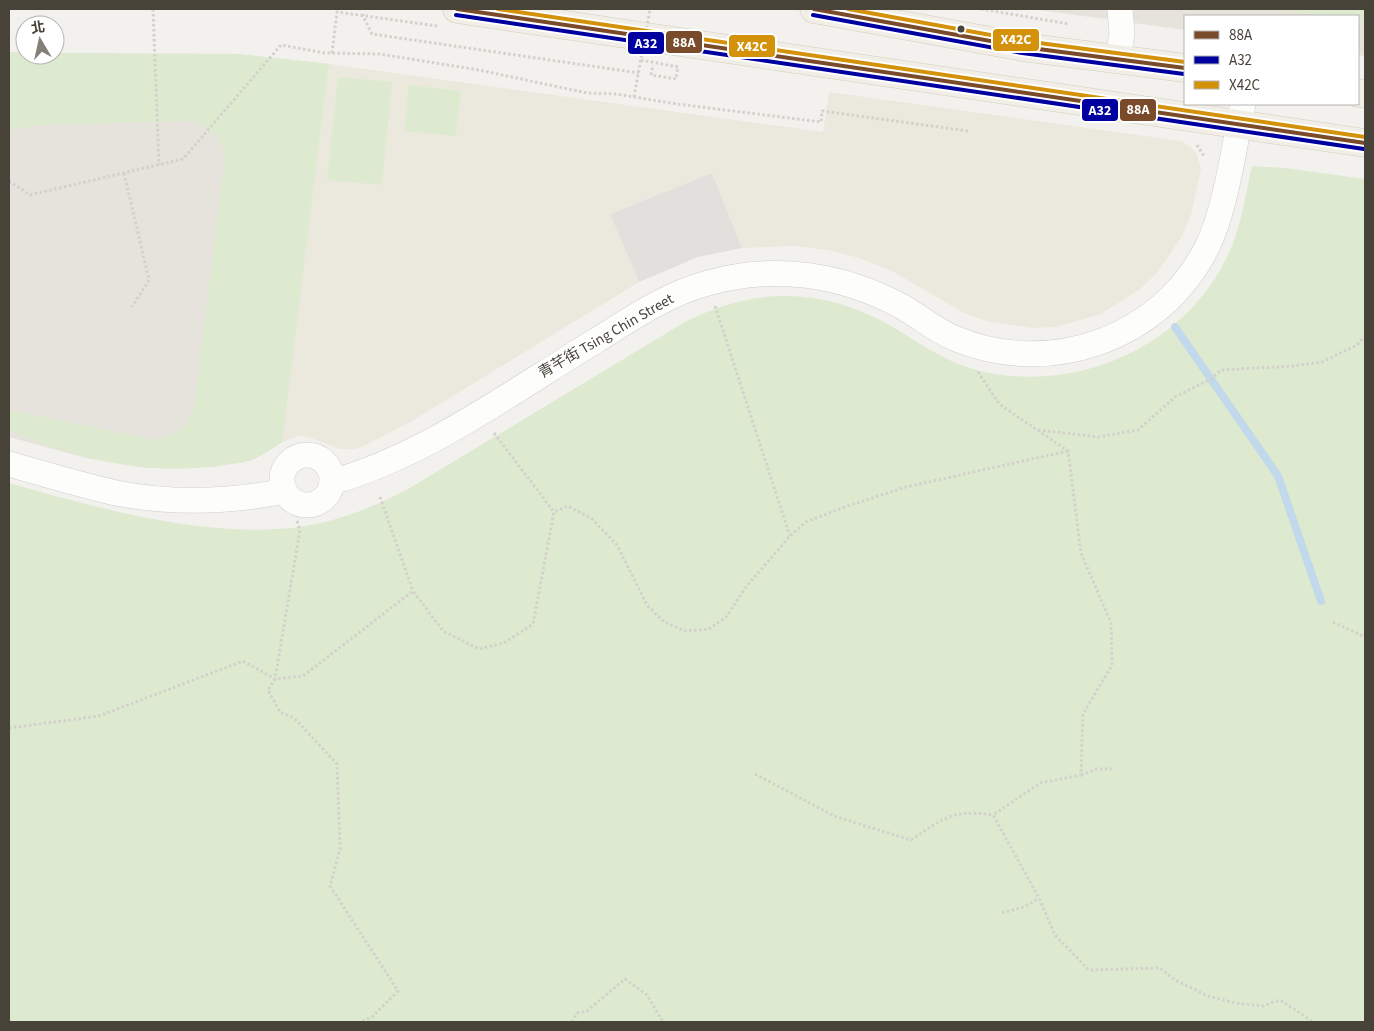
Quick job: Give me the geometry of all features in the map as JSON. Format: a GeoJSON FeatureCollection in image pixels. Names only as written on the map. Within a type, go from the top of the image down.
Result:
{"type":"FeatureCollection","features":[{"type":"Feature","properties":{"kind":"main road"},"geometry":{"type":"LineString","coordinates":[[457,9],[1241,114],[1365,143]]}},
{"type":"Feature","properties":{"kind":"main road"},"geometry":{"type":"LineString","coordinates":[[814,9],[1024,47],[1184,68]]}},
{"type":"Feature","properties":{"kind":"street"},"geometry":{"type":"LineString","coordinates":[[1118,58],[1122,32],[1120,9]]}},
{"type":"Feature","properties":{"kind":"street","name":"青芊街 Tsing Chin Street"},"geometry":{"type":"LineString","coordinates":[[332,482],[380,466],[425,444],[652,306],[706,283],[735,276],[764,273],[794,274],[851,284],[896,303],[953,338],[1005,353],[1032,355],[1059,353],[1086,348],[1112,338],[1136,326],[1158,310],[1193,270],[1207,248],[1217,222],[1241,114]]}},
{"type":"Feature","properties":{"kind":"street"},"geometry":{"type":"LineString","coordinates":[[306,455],[322,460],[327,466],[332,482],[325,496],[312,504],[296,502],[285,491],[282,483],[285,467],[298,457],[306,455]]}},
{"type":"Feature","properties":{"kind":"street"},"geometry":{"type":"LineString","coordinates":[[9,464],[116,493],[154,498],[230,499],[285,491]]}},
{"type":"Feature","properties":{"kind":"path"},"geometry":{"type":"LineString","coordinates":[[154,9],[159,165]]}},
{"type":"Feature","properties":{"kind":"path"},"geometry":{"type":"LineString","coordinates":[[634,97],[650,9]]}},
{"type":"Feature","properties":{"kind":"path"},"geometry":{"type":"LineString","coordinates":[[981,9],[1079,25]]}},
{"type":"Feature","properties":{"kind":"path"},"geometry":{"type":"LineString","coordinates":[[332,53],[338,12],[361,14],[372,34],[639,73]]}},
{"type":"Feature","properties":{"kind":"path"},"geometry":{"type":"LineString","coordinates":[[9,181],[30,195],[183,159],[281,45],[332,53],[378,54],[479,70],[587,93],[616,94],[677,104],[821,122],[822,111],[968,131]]}},
{"type":"Feature","properties":{"kind":"path"},"geometry":{"type":"LineString","coordinates":[[641,60],[678,67],[676,79],[652,75]]}},
{"type":"Feature","properties":{"kind":"path"},"geometry":{"type":"LineString","coordinates":[[124,173],[149,280],[132,307]]}},
{"type":"Feature","properties":{"kind":"path"},"geometry":{"type":"LineString","coordinates":[[713,302],[790,536]]}},
{"type":"Feature","properties":{"kind":"path"},"geometry":{"type":"LineString","coordinates":[[1036,430],[1098,436],[1138,430],[1175,397],[1211,379],[1221,370],[1293,366],[1322,362],[1357,345],[1365,336]]}},
{"type":"Feature","properties":{"kind":"path"},"geometry":{"type":"LineString","coordinates":[[975,368],[999,404],[1068,451],[1081,553],[1111,623],[1112,665],[1083,714],[1081,775]]}},
{"type":"Feature","properties":{"kind":"path"},"geometry":{"type":"LineString","coordinates":[[380,497],[414,591],[443,631],[479,649],[504,643],[533,624],[554,512],[492,430]]}},
{"type":"Feature","properties":{"kind":"path"},"geometry":{"type":"LineString","coordinates":[[554,512],[568,506],[592,519],[617,545],[647,605],[664,622],[685,631],[709,629],[726,617],[746,588],[790,536],[806,522],[842,508],[906,488],[1068,451]]}},
{"type":"Feature","properties":{"kind":"path"},"geometry":{"type":"LineString","coordinates":[[297,520],[300,530],[275,679],[268,690],[280,712],[294,718],[337,764],[340,849],[330,886],[398,992],[372,1017],[360,1022]]}},
{"type":"Feature","properties":{"kind":"path"},"geometry":{"type":"LineString","coordinates":[[9,728],[99,716],[243,661],[275,679],[303,676],[414,591]]}},
{"type":"Feature","properties":{"kind":"path"},"geometry":{"type":"LineString","coordinates":[[1333,622],[1365,636]]}},
{"type":"Feature","properties":{"kind":"path"},"geometry":{"type":"LineString","coordinates":[[755,774],[834,816],[911,840],[944,818],[969,812],[993,815],[1040,783],[1081,775],[1097,769],[1112,769]]}},
{"type":"Feature","properties":{"kind":"path"},"geometry":{"type":"LineString","coordinates":[[993,815],[1039,898],[1055,935],[1089,970],[1160,968],[1175,980],[1208,996],[1235,1003],[1263,1006],[1275,1001],[1282,1001],[1313,1022]]}},
{"type":"Feature","properties":{"kind":"path"},"geometry":{"type":"LineString","coordinates":[[1002,913],[1024,907],[1039,898]]}},
{"type":"Feature","properties":{"kind":"path"},"geometry":{"type":"LineString","coordinates":[[572,1022],[577,1013],[587,1011],[625,980],[647,995],[663,1022]]}},
{"type":"Feature","properties":{"kind":"shaded area"},"geometry":{"type":"Polygon","coordinates":[[[1032,9],[1365,9],[1365,56],[1359,55],[1359,15],[1184,15],[1184,30],[1032,9]]]}},
{"type":"Feature","properties":{"kind":"shaded area"},"geometry":{"type":"Polygon","coordinates":[[[9,52],[15,52],[15,65],[65,65],[65,53],[238,54],[329,64],[282,442],[256,458],[244,462],[213,467],[149,468],[86,458],[9,437],[9,52]]]}},
{"type":"Feature","properties":{"kind":"shaded area"},"geometry":{"type":"Polygon","coordinates":[[[329,64],[823,132],[829,92],[1181,141],[1190,146],[1197,154],[1201,170],[1191,215],[1182,236],[1157,273],[1140,289],[1101,314],[1056,327],[1032,328],[986,321],[964,313],[890,270],[859,258],[828,250],[795,246],[742,248],[712,173],[610,214],[639,282],[412,421],[364,446],[356,449],[340,449],[308,437],[299,436],[282,442],[329,64]]]}},
{"type":"Feature","properties":{"kind":"shaded area"},"geometry":{"type":"Polygon","coordinates":[[[712,173],[742,248],[698,257],[639,282],[610,214],[712,173]]]}},
{"type":"Feature","properties":{"kind":"green space"},"geometry":{"type":"Polygon","coordinates":[[[1268,9],[1365,9],[1365,22],[1359,21],[1359,15],[1315,15],[1268,9]]]}},
{"type":"Feature","properties":{"kind":"green space"},"geometry":{"type":"Polygon","coordinates":[[[9,52],[15,52],[15,65],[65,65],[65,53],[238,54],[329,64],[282,442],[263,455],[248,461],[194,468],[167,469],[113,463],[86,457],[9,430],[9,410],[156,440],[178,432],[187,422],[195,401],[225,155],[220,142],[213,132],[189,121],[39,125],[9,130],[9,52]]]}},
{"type":"Feature","properties":{"kind":"green space"},"geometry":{"type":"Polygon","coordinates":[[[338,77],[392,82],[382,185],[327,180],[338,77]]]}},
{"type":"Feature","properties":{"kind":"green space"},"geometry":{"type":"Polygon","coordinates":[[[409,85],[461,91],[456,136],[404,131],[409,85]]]}},
{"type":"Feature","properties":{"kind":"green space"},"geometry":{"type":"Polygon","coordinates":[[[1252,166],[1285,168],[1365,179],[1365,1022],[9,1022],[9,483],[117,512],[194,526],[269,529],[305,526],[332,520],[358,512],[408,489],[685,322],[711,310],[763,297],[815,298],[842,304],[893,327],[941,356],[973,369],[1010,376],[1048,376],[1085,370],[1120,358],[1153,340],[1182,318],[1207,290],[1227,257],[1236,235],[1252,166]]]}},
{"type":"Feature","properties":{"kind":"waterway"},"geometry":{"type":"LineString","coordinates":[[1175,327],[1278,476],[1321,601]]}},
{"type":"Feature","properties":{"kind":"transit line","name":"88A"},"geometry":{"type":"LineString","coordinates":[[457,9],[1365,143]]}},
{"type":"Feature","properties":{"kind":"transit line","name":"X42C"},"geometry":{"type":"LineString","coordinates":[[498,9],[1365,137]]}},
{"type":"Feature","properties":{"kind":"transit line","name":"88A"},"geometry":{"type":"LineString","coordinates":[[814,9],[1023,47],[1184,68]]}},
{"type":"Feature","properties":{"kind":"transit line","name":"X42C"},"geometry":{"type":"LineString","coordinates":[[848,9],[1024,41],[1184,62]]}},
{"type":"Feature","properties":{"kind":"transit line","name":"A32"},"geometry":{"type":"LineString","coordinates":[[456,15],[1364,149]]}},
{"type":"Feature","properties":{"kind":"transit line","name":"A32"},"geometry":{"type":"LineString","coordinates":[[813,15],[1022,53],[1184,74]]}}]}
